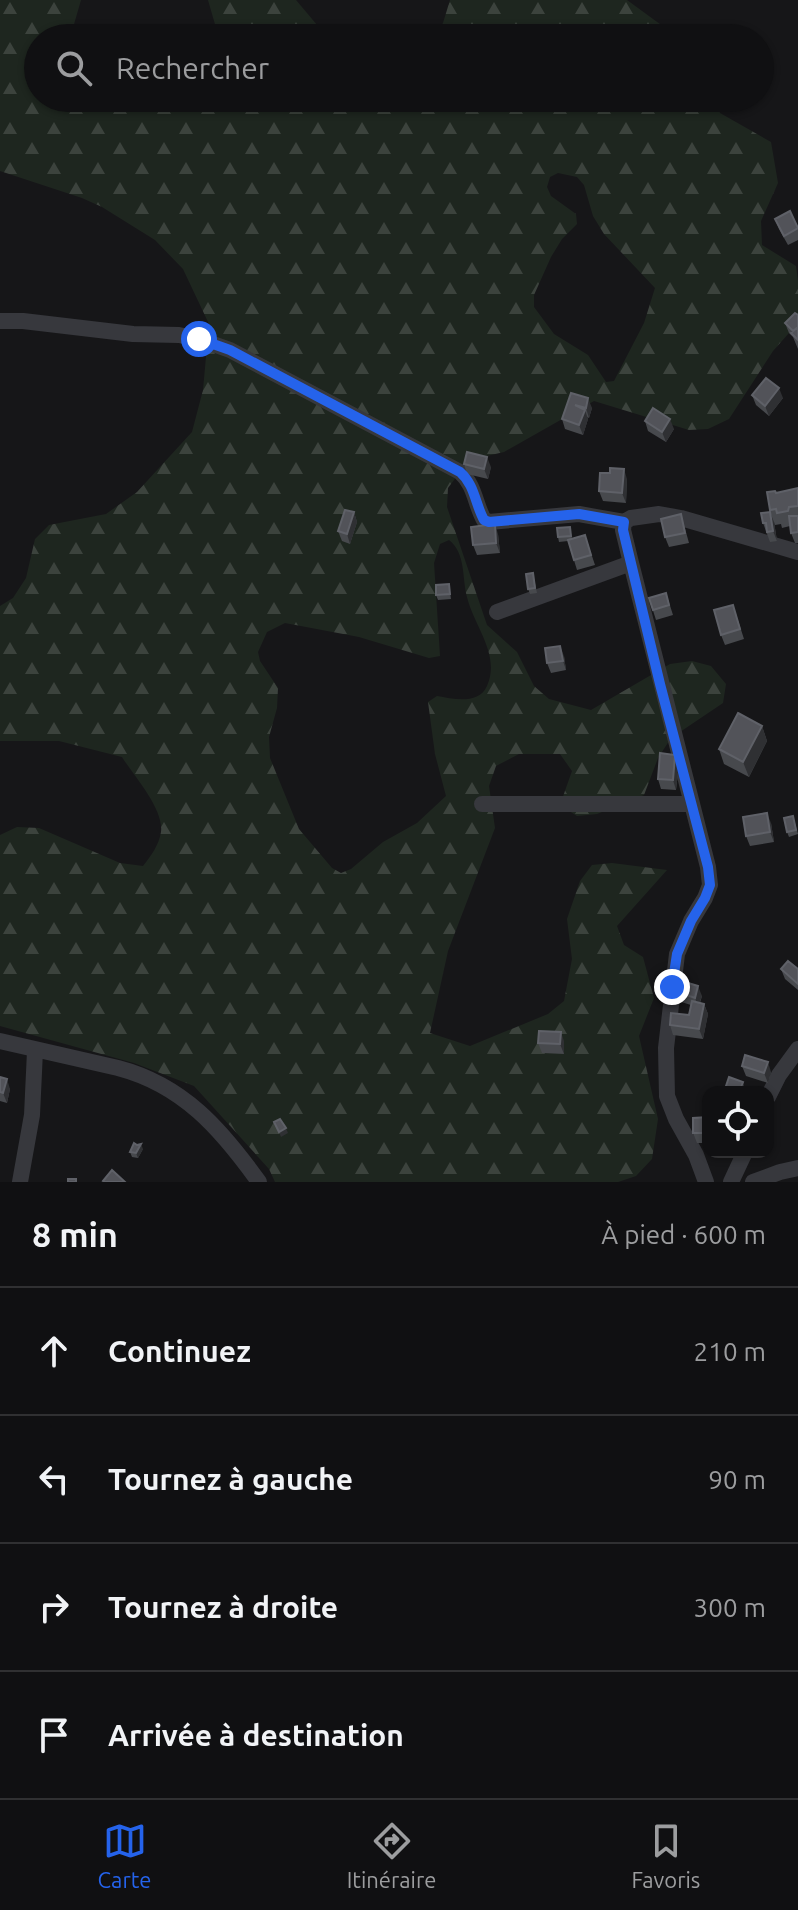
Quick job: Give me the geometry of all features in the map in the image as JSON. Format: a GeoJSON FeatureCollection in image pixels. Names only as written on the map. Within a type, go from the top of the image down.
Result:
{"type":"FeatureCollection","features":[{"type":"Feature","properties":{"kind":"street"},"geometry":{"type":"LineString","coordinates":[[0,321],[133,334],[179,335],[230,350],[460,472],[467,478],[484,520],[489,522],[579,514],[624,522],[659,514],[798,552]]}},
{"type":"Feature","properties":{"kind":"street"},"geometry":{"type":"LineString","coordinates":[[624,522],[623,530],[660,684],[706,854],[710,885],[677,954],[666,1048],[667,1096],[706,1182]]}},
{"type":"Feature","properties":{"kind":"street"},"geometry":{"type":"LineString","coordinates":[[497,612],[631,563]]}},
{"type":"Feature","properties":{"kind":"street"},"geometry":{"type":"LineString","coordinates":[[482,804],[692,804]]}},
{"type":"Feature","properties":{"kind":"street"},"geometry":{"type":"LineString","coordinates":[[0,1041],[118,1068],[154,1081],[191,1104],[212,1122],[259,1182]]}},
{"type":"Feature","properties":{"kind":"street"},"geometry":{"type":"LineString","coordinates":[[774,1086],[798,1049]]}},
{"type":"Feature","properties":{"kind":"street"},"geometry":{"type":"LineString","coordinates":[[20,1182],[32,1115],[35,1051]]}},
{"type":"Feature","properties":{"kind":"street"},"geometry":{"type":"LineString","coordinates":[[731,1182],[742,1158]]}},
{"type":"Feature","properties":{"kind":"street"},"geometry":{"type":"LineString","coordinates":[[753,1182],[798,1168]]}},
{"type":"Feature","properties":{"kind":"green space"},"geometry":{"type":"Polygon","coordinates":[[[0,0],[81,0],[74,24],[24,24],[24,112],[720,112],[771,142],[778,183],[761,221],[762,245],[796,266],[798,327],[773,351],[729,419],[708,429],[689,430],[594,401],[504,452],[465,461],[448,488],[447,507],[487,625],[517,652],[534,686],[549,699],[591,710],[670,664],[692,661],[711,666],[726,684],[723,703],[671,738],[658,758],[644,795],[597,814],[577,816],[560,805],[572,771],[560,754],[519,754],[496,766],[489,786],[495,828],[448,951],[430,1033],[470,1046],[548,1014],[564,1001],[572,959],[567,919],[580,881],[592,865],[612,863],[667,870],[617,926],[624,945],[643,957],[654,998],[639,1036],[658,1119],[652,1159],[636,1176],[618,1182],[275,1182],[269,1169],[194,1086],[134,1063],[0,1026],[0,835],[17,827],[39,828],[120,863],[143,866],[157,846],[161,832],[153,803],[122,757],[59,741],[0,741],[0,606],[13,598],[26,578],[35,539],[49,525],[106,514],[137,492],[192,432],[203,390],[209,324],[183,269],[155,240],[82,198],[0,171],[0,0]],[[558,173],[550,177],[547,187],[551,196],[576,214],[577,224],[562,239],[551,257],[534,295],[534,307],[554,334],[588,355],[606,382],[614,381],[644,323],[655,288],[604,234],[593,216],[584,185],[577,177],[558,173]],[[449,540],[440,544],[434,563],[440,656],[429,658],[359,637],[285,623],[267,632],[258,652],[260,661],[278,688],[277,708],[269,737],[270,758],[299,829],[332,868],[341,873],[351,869],[383,842],[417,823],[446,796],[435,754],[428,702],[437,696],[472,698],[487,686],[491,663],[489,652],[470,608],[461,559],[449,540]]]}},
{"type":"Feature","properties":{"kind":"green space"},"geometry":{"type":"Polygon","coordinates":[[[208,0],[296,0],[316,24],[215,24],[208,0]]]}},
{"type":"Feature","properties":{"kind":"green space"},"geometry":{"type":"Polygon","coordinates":[[[450,0],[627,0],[660,24],[442,24],[450,0]]]}},
{"type":"Feature","properties":{"kind":"building"},"geometry":{"type":"Polygon","coordinates":[[[790,211],[798,228],[784,236],[775,219],[790,211]]]}},
{"type":"Feature","properties":{"kind":"building"},"geometry":{"type":"Polygon","coordinates":[[[795,313],[798,315],[798,327],[793,331],[785,323],[795,313]]]}},
{"type":"Feature","properties":{"kind":"building"},"geometry":{"type":"Polygon","coordinates":[[[798,327],[798,340],[791,333],[798,327]]]}},
{"type":"Feature","properties":{"kind":"building"},"geometry":{"type":"Polygon","coordinates":[[[766,378],[779,388],[765,406],[752,395],[766,378]]]}},
{"type":"Feature","properties":{"kind":"building"},"geometry":{"type":"Polygon","coordinates":[[[571,393],[588,398],[586,408],[575,405],[585,410],[579,425],[562,419],[571,393]]]}},
{"type":"Feature","properties":{"kind":"building"},"geometry":{"type":"Polygon","coordinates":[[[653,408],[670,419],[662,432],[645,421],[653,408]]]}},
{"type":"Feature","properties":{"kind":"building"},"geometry":{"type":"Polygon","coordinates":[[[467,452],[487,457],[484,469],[464,464],[467,452]]]}},
{"type":"Feature","properties":{"kind":"building"},"geometry":{"type":"Polygon","coordinates":[[[610,468],[624,469],[622,493],[599,491],[600,473],[610,473],[610,468]]]}},
{"type":"Feature","properties":{"kind":"building"},"geometry":{"type":"Polygon","coordinates":[[[798,488],[798,506],[777,513],[776,509],[770,510],[767,492],[798,488]]]}},
{"type":"Feature","properties":{"kind":"building"},"geometry":{"type":"Polygon","coordinates":[[[345,510],[354,512],[347,534],[338,531],[345,510]]]}},
{"type":"Feature","properties":{"kind":"building"},"geometry":{"type":"Polygon","coordinates":[[[770,512],[773,531],[767,532],[761,513],[770,512]]]}},
{"type":"Feature","properties":{"kind":"building"},"geometry":{"type":"Polygon","coordinates":[[[681,514],[685,533],[665,537],[661,519],[681,514]]]}},
{"type":"Feature","properties":{"kind":"building"},"geometry":{"type":"Polygon","coordinates":[[[789,516],[798,516],[798,532],[791,533],[789,516]]]}},
{"type":"Feature","properties":{"kind":"building"},"geometry":{"type":"Polygon","coordinates":[[[495,524],[496,543],[473,545],[471,527],[495,524]]]}},
{"type":"Feature","properties":{"kind":"building"},"geometry":{"type":"Polygon","coordinates":[[[570,527],[571,536],[558,537],[557,528],[570,527]]]}},
{"type":"Feature","properties":{"kind":"building"},"geometry":{"type":"Polygon","coordinates":[[[585,535],[591,555],[574,560],[568,540],[585,535]]]}},
{"type":"Feature","properties":{"kind":"building"},"geometry":{"type":"Polygon","coordinates":[[[533,573],[535,588],[528,589],[526,574],[533,573]]]}},
{"type":"Feature","properties":{"kind":"building"},"geometry":{"type":"Polygon","coordinates":[[[449,584],[450,594],[436,595],[436,585],[449,584]]]}},
{"type":"Feature","properties":{"kind":"building"},"geometry":{"type":"Polygon","coordinates":[[[666,593],[669,605],[653,610],[649,598],[666,593]]]}},
{"type":"Feature","properties":{"kind":"building"},"geometry":{"type":"Polygon","coordinates":[[[733,605],[740,629],[721,635],[714,610],[733,605]]]}},
{"type":"Feature","properties":{"kind":"building"},"geometry":{"type":"Polygon","coordinates":[[[560,646],[563,661],[547,663],[545,648],[560,646]]]}},
{"type":"Feature","properties":{"kind":"building"},"geometry":{"type":"Polygon","coordinates":[[[738,713],[762,726],[743,762],[719,749],[738,713]]]}},
{"type":"Feature","properties":{"kind":"building"},"geometry":{"type":"Polygon","coordinates":[[[660,753],[675,755],[673,780],[658,779],[660,753]]]}},
{"type":"Feature","properties":{"kind":"building"},"geometry":{"type":"Polygon","coordinates":[[[767,813],[770,832],[746,836],[743,817],[767,813]]]}},
{"type":"Feature","properties":{"kind":"building"},"geometry":{"type":"Polygon","coordinates":[[[793,816],[796,830],[787,832],[784,818],[793,816]]]}},
{"type":"Feature","properties":{"kind":"building"},"geometry":{"type":"Polygon","coordinates":[[[788,961],[798,969],[798,984],[781,969],[788,961]]]}},
{"type":"Feature","properties":{"kind":"building"},"geometry":{"type":"Polygon","coordinates":[[[678,980],[698,986],[695,998],[675,991],[678,980]]]}},
{"type":"Feature","properties":{"kind":"building"},"geometry":{"type":"Polygon","coordinates":[[[692,1001],[704,1004],[699,1029],[670,1025],[671,1013],[689,1015],[692,1001]]]}},
{"type":"Feature","properties":{"kind":"building"},"geometry":{"type":"Polygon","coordinates":[[[539,1031],[561,1032],[560,1044],[538,1043],[539,1031]]]}},
{"type":"Feature","properties":{"kind":"building"},"geometry":{"type":"Polygon","coordinates":[[[745,1055],[768,1062],[764,1073],[742,1066],[745,1055]]]}},
{"type":"Feature","properties":{"kind":"building"},"geometry":{"type":"Polygon","coordinates":[[[0,1077],[7,1079],[3,1093],[0,1092],[0,1077]]]}},
{"type":"Feature","properties":{"kind":"building"},"geometry":{"type":"Polygon","coordinates":[[[729,1077],[743,1082],[741,1086],[726,1086],[729,1077]]]}},
{"type":"Feature","properties":{"kind":"building"},"geometry":{"type":"Polygon","coordinates":[[[702,1117],[702,1133],[693,1133],[693,1118],[702,1117]]]}},
{"type":"Feature","properties":{"kind":"building"},"geometry":{"type":"Polygon","coordinates":[[[280,1119],[286,1128],[279,1132],[274,1122],[280,1119]]]}},
{"type":"Feature","properties":{"kind":"building"},"geometry":{"type":"Polygon","coordinates":[[[134,1143],[141,1144],[136,1153],[130,1152],[134,1143]]]}},
{"type":"Feature","properties":{"kind":"building"},"geometry":{"type":"Polygon","coordinates":[[[112,1170],[125,1182],[103,1181],[112,1170]]]}},
{"type":"Feature","properties":{"kind":"route"},"geometry":{"type":"LineString","coordinates":[[199,339],[230,350],[460,472],[467,478],[484,520],[579,514],[624,522],[623,530],[641,608],[706,854],[710,885],[677,954],[672,987]]}}]}
